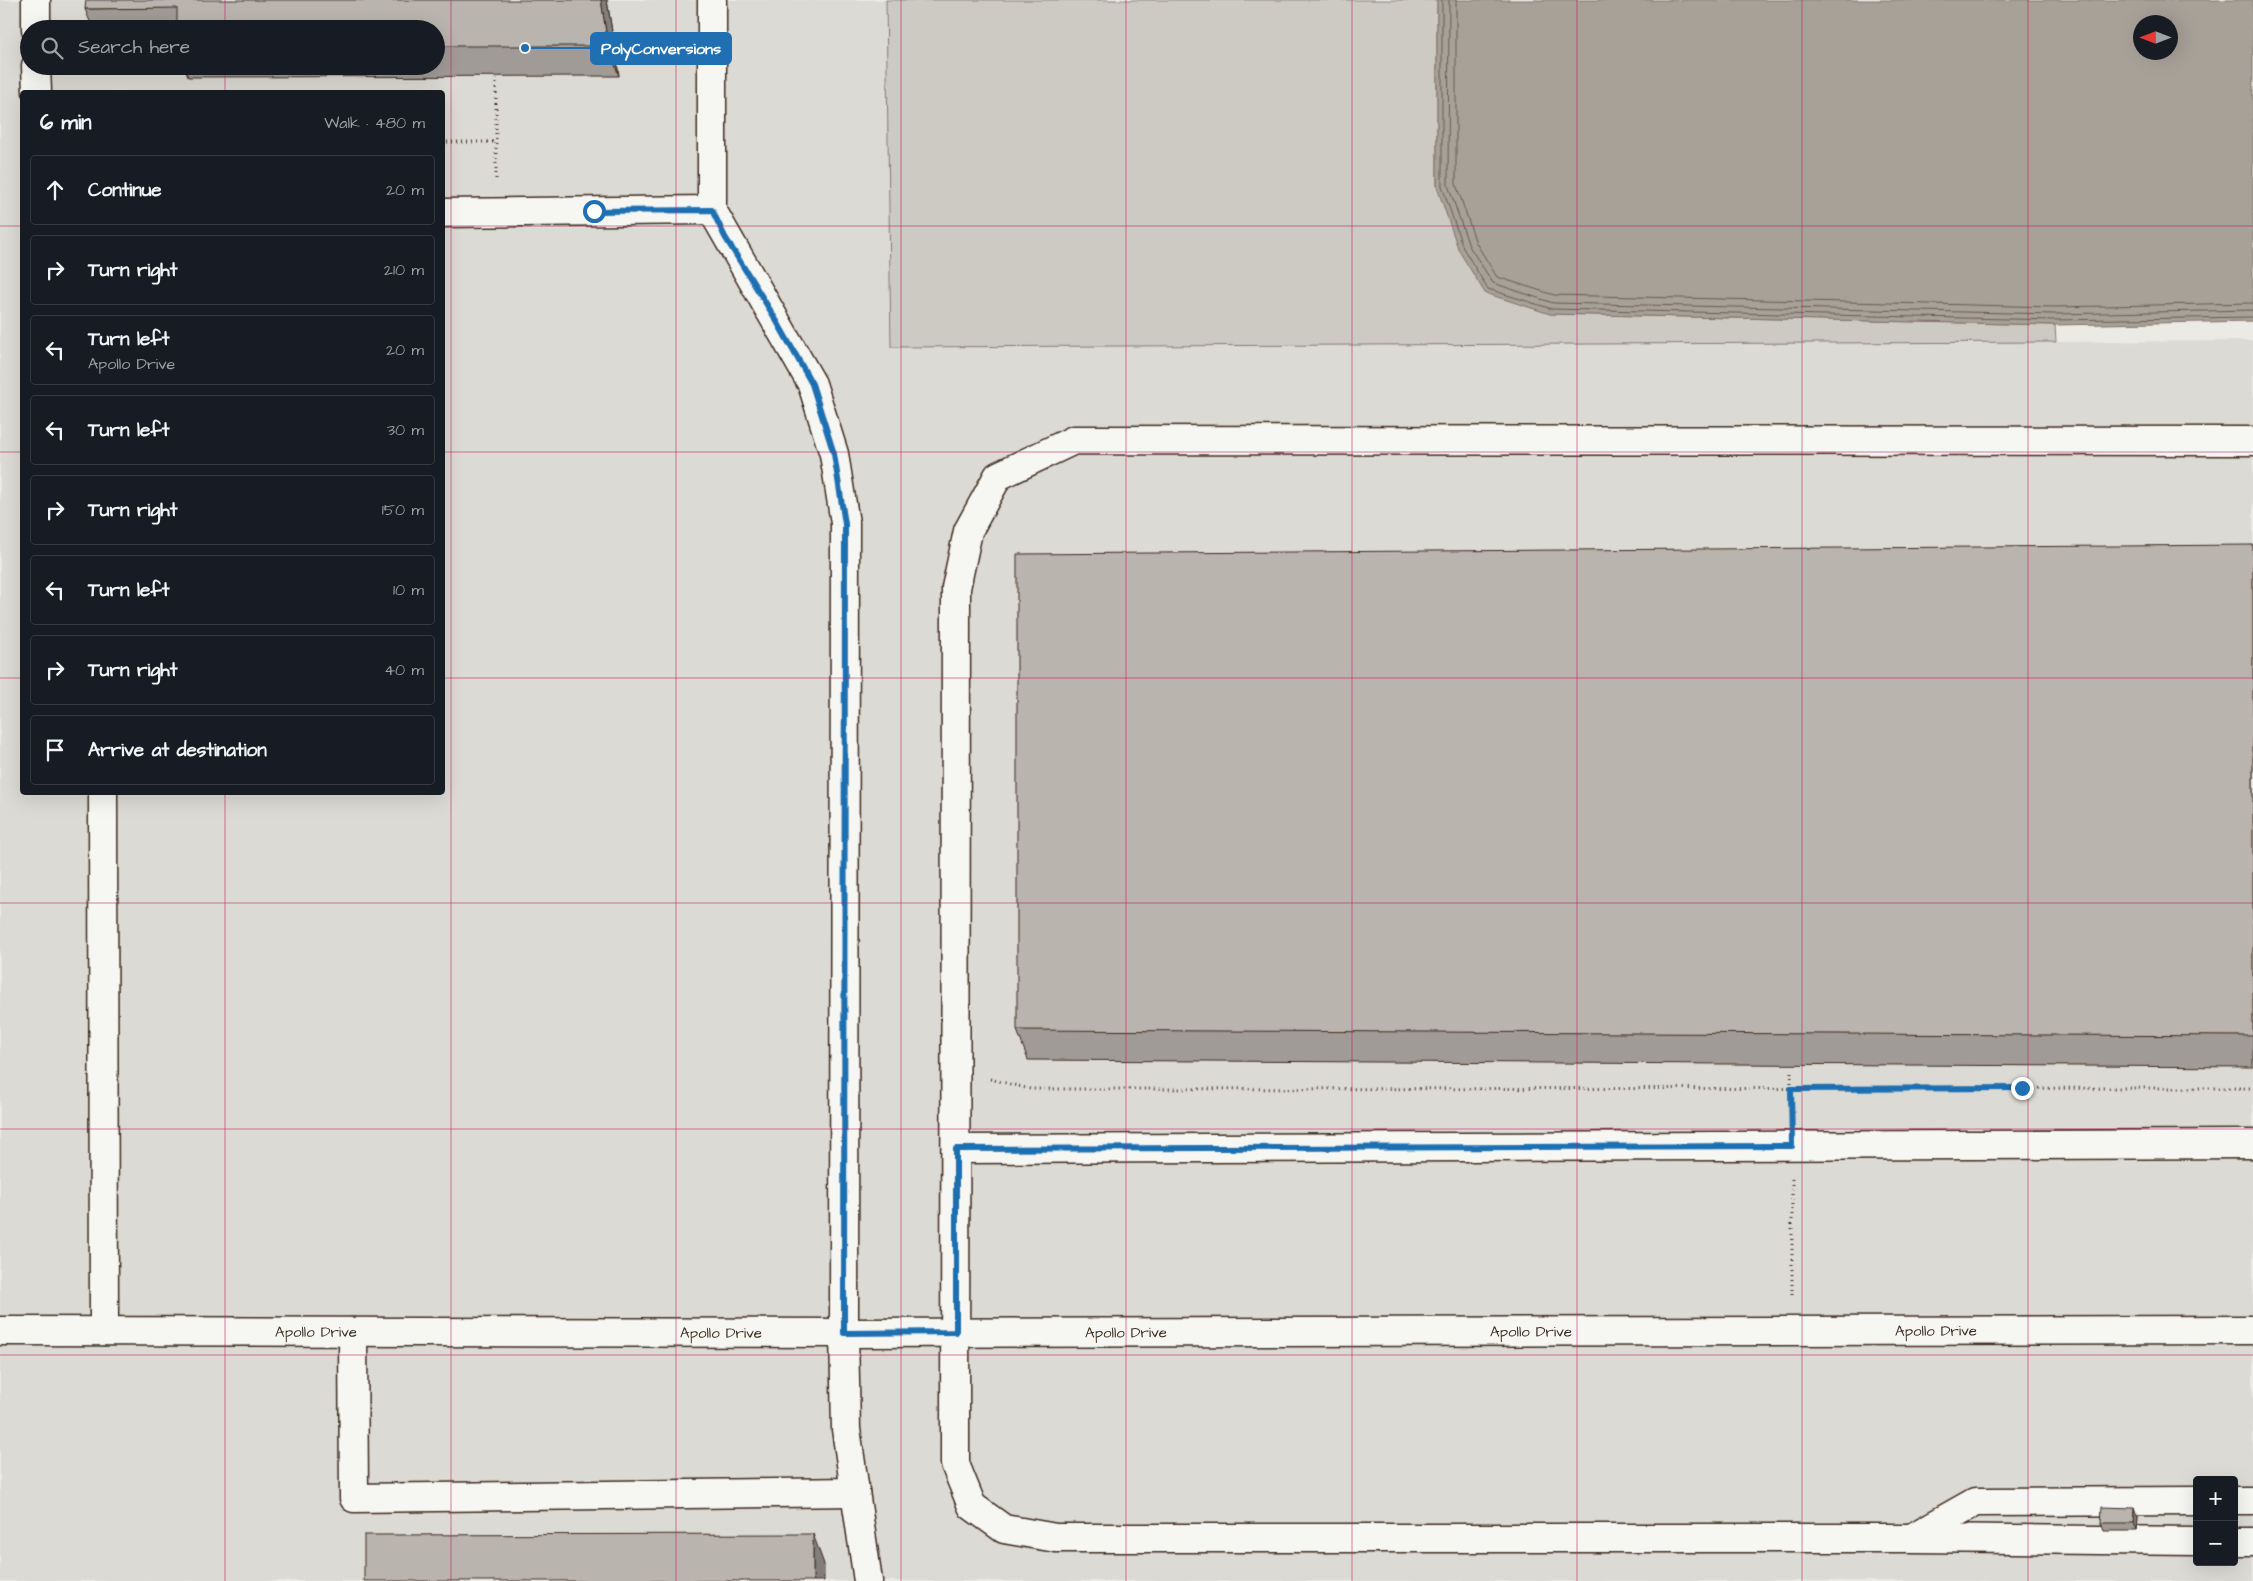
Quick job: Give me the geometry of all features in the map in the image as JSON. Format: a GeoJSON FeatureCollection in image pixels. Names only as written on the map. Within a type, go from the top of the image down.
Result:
{"type":"FeatureCollection","features":[{"type":"Feature","properties":{"kind":"street"},"geometry":{"type":"LineString","coordinates":[[36,0],[36,20]]}},
{"type":"Feature","properties":{"kind":"street"},"geometry":{"type":"LineString","coordinates":[[712,0],[712,210],[725,237],[775,318],[812,384],[834,454],[845,524],[844,1333],[846,1430],[868,1581]]}},
{"type":"Feature","properties":{"kind":"street"},"geometry":{"type":"LineString","coordinates":[[36,75],[37,90]]}},
{"type":"Feature","properties":{"kind":"street"},"geometry":{"type":"LineString","coordinates":[[445,213],[712,210]]}},
{"type":"Feature","properties":{"kind":"street"},"geometry":{"type":"LineString","coordinates":[[2193,1541],[1912,1538],[1056,1538],[1004,1529],[972,1506],[956,1464],[956,588],[968,531],[998,476],[1074,440],[2253,441]]}},
{"type":"Feature","properties":{"kind":"street"},"geometry":{"type":"LineString","coordinates":[[103,795],[104,1331]]}},
{"type":"Feature","properties":{"kind":"street"},"geometry":{"type":"LineString","coordinates":[[956,1149],[2253,1144]]}},
{"type":"Feature","properties":{"kind":"street","name":"Apollo Drive"},"geometry":{"type":"LineString","coordinates":[[0,1331],[844,1333],[2253,1330]]}},
{"type":"Feature","properties":{"kind":"street"},"geometry":{"type":"LineString","coordinates":[[353,1332],[354,1498],[855,1492]]}},
{"type":"Feature","properties":{"kind":"street"},"geometry":{"type":"LineString","coordinates":[[1912,1538],[1975,1502],[2193,1501]]}},
{"type":"Feature","properties":{"kind":"street"},"geometry":{"type":"LineString","coordinates":[[2238,1501],[2253,1501]]}},
{"type":"Feature","properties":{"kind":"street"},"geometry":{"type":"LineString","coordinates":[[2238,1542],[2253,1542]]}},
{"type":"Feature","properties":{"kind":"path"},"geometry":{"type":"LineString","coordinates":[[495,212],[496,76]]}},
{"type":"Feature","properties":{"kind":"path"},"geometry":{"type":"LineString","coordinates":[[445,142],[496,142]]}},
{"type":"Feature","properties":{"kind":"path"},"geometry":{"type":"LineString","coordinates":[[956,1070],[1030,1089],[2253,1088]]}},
{"type":"Feature","properties":{"kind":"path"},"geometry":{"type":"LineString","coordinates":[[1791,1072],[1792,1331]]}},
{"type":"Feature","properties":{"kind":"shaded area"},"geometry":{"type":"Polygon","coordinates":[[[0,0],[886,0],[892,347],[2253,341],[2253,1581],[0,1581],[0,0]]]}},
{"type":"Feature","properties":{"kind":"shaded area"},"geometry":{"type":"Polygon","coordinates":[[[886,0],[1437,0],[1437,187],[1551,314],[2055,325],[2056,342],[891,347],[886,0]]]}},
{"type":"Feature","properties":{"kind":"water"},"geometry":{"type":"Polygon","coordinates":[[[1437,0],[2253,0],[2253,321],[2055,325],[1550,314],[1485,293],[1459,251],[1437,187],[1437,0]]]}},
{"type":"Feature","properties":{"kind":"building"},"geometry":{"type":"Polygon","coordinates":[[[86,0],[601,0],[608,46],[445,46],[445,20],[177,20],[177,8],[85,9],[86,0]]]}},
{"type":"Feature","properties":{"kind":"building"},"geometry":{"type":"Polygon","coordinates":[[[2253,545],[2253,1036],[1017,1030],[1017,554],[2253,545]]]}},
{"type":"Feature","properties":{"kind":"building"},"geometry":{"type":"Polygon","coordinates":[[[2102,1507],[2135,1508],[2134,1523],[2101,1523],[2102,1507]]]}},
{"type":"Feature","properties":{"kind":"building"},"geometry":{"type":"Polygon","coordinates":[[[813,1534],[813,1581],[364,1581],[364,1535],[813,1534]]]}},
{"type":"Feature","properties":{"kind":"place","name":"PolyConversions"},"geometry":{"type":"Point","coordinates":[525,48]}},
{"type":"Feature","properties":{"kind":"route"},"geometry":{"type":"LineString","coordinates":[[594,211],[712,210],[725,237],[775,318],[812,384],[834,454],[845,524],[844,1333],[956,1332],[956,1149],[1792,1146],[1791,1089],[2022,1088]]}}]}
